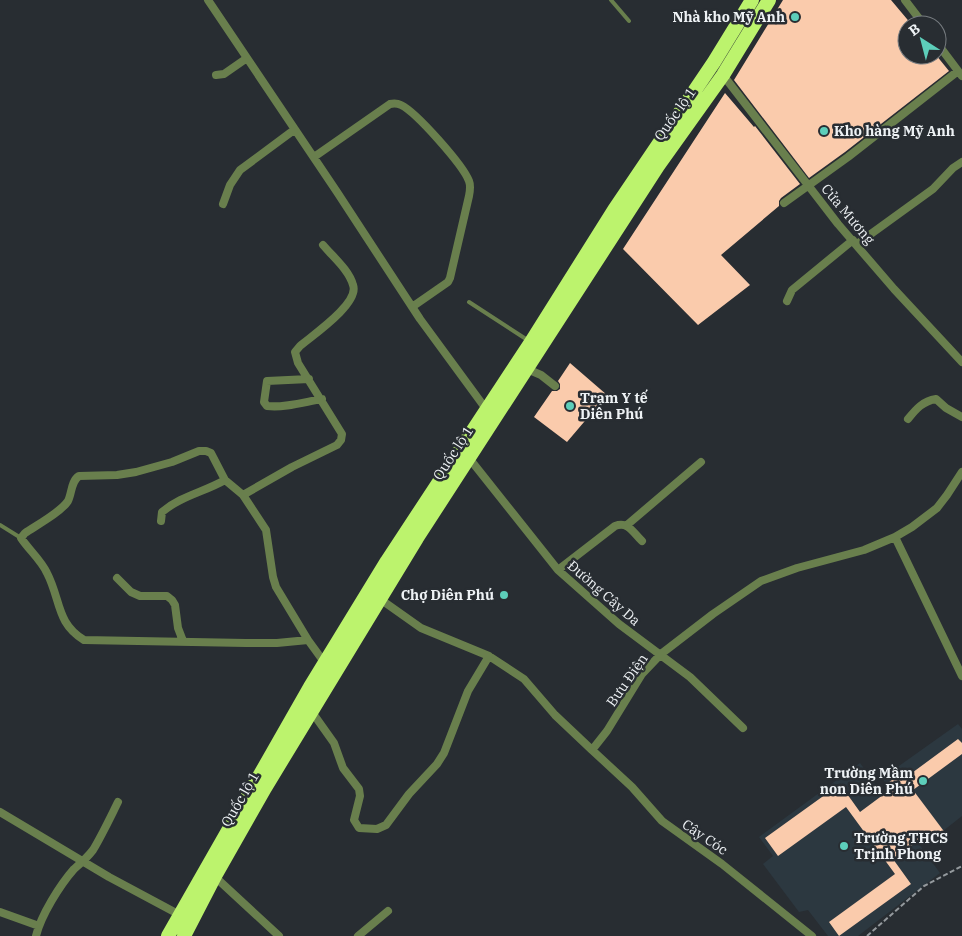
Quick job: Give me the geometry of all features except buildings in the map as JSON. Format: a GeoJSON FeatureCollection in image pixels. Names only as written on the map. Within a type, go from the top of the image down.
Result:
{"type":"FeatureCollection","features":[{"type":"Feature","properties":{"kind":"highway","name":"Quốc lộ 1"},"geometry":{"type":"LineString","coordinates":[[184,936],[210,873],[324,662],[401,539],[531,342],[614,210],[714,62],[752,0]]}},
{"type":"Feature","properties":{"kind":"highway","name":"Quốc lộ 1"},"geometry":{"type":"LineString","coordinates":[[168,936],[265,788],[380,599],[469,458],[658,166],[723,75],[769,0]]}},
{"type":"Feature","properties":{"kind":"street"},"geometry":{"type":"LineString","coordinates":[[208,0],[412,307],[486,409]]}},
{"type":"Feature","properties":{"kind":"street"},"geometry":{"type":"LineString","coordinates":[[905,0],[916,15]]}},
{"type":"Feature","properties":{"kind":"street"},"geometry":{"type":"LineString","coordinates":[[784,203],[960,73],[947,56]]}},
{"type":"Feature","properties":{"kind":"street"},"geometry":{"type":"LineString","coordinates":[[216,75],[224,74],[247,58]]}},
{"type":"Feature","properties":{"kind":"street","name":"Cửa Mương"},"geometry":{"type":"LineString","coordinates":[[723,75],[808,186],[894,289],[962,362]]}},
{"type":"Feature","properties":{"kind":"street"},"geometry":{"type":"LineString","coordinates":[[314,158],[390,104],[395,103],[405,107],[417,118],[467,177],[470,183],[469,196],[450,278],[448,282],[412,307]]}},
{"type":"Feature","properties":{"kind":"street"},"geometry":{"type":"LineString","coordinates":[[223,204],[230,185],[240,170],[294,130]]}},
{"type":"Feature","properties":{"kind":"street"},"geometry":{"type":"LineString","coordinates":[[787,301],[792,290],[855,242],[933,189],[953,168],[962,162]]}},
{"type":"Feature","properties":{"kind":"street"},"geometry":{"type":"LineString","coordinates":[[243,495],[292,467],[329,450],[341,440],[342,434],[298,363],[295,352],[342,310],[354,295],[354,286],[349,275],[323,245]]}},
{"type":"Feature","properties":{"kind":"street"},"geometry":{"type":"LineString","coordinates":[[527,369],[541,375],[555,386]]}},
{"type":"Feature","properties":{"kind":"street"},"geometry":{"type":"LineString","coordinates":[[309,379],[267,382],[264,402],[267,406],[279,406],[322,399]]}},
{"type":"Feature","properties":{"kind":"street"},"geometry":{"type":"LineString","coordinates":[[908,419],[919,406],[928,400],[936,399],[946,408],[962,417]]}},
{"type":"Feature","properties":{"kind":"street"},"geometry":{"type":"LineString","coordinates":[[308,640],[277,643],[84,640],[69,629],[46,571],[21,538],[25,533],[64,506],[69,498],[74,482],[79,476],[117,475],[136,472],[172,462],[200,451],[206,451],[211,454],[225,480],[243,495],[266,530],[276,588],[324,662]]}},
{"type":"Feature","properties":{"kind":"street","name":"Đường Cây Da"},"geometry":{"type":"LineString","coordinates":[[469,458],[558,570],[619,624],[690,677],[743,728]]}},
{"type":"Feature","properties":{"kind":"street"},"geometry":{"type":"LineString","coordinates":[[627,525],[701,462]]}},
{"type":"Feature","properties":{"kind":"street","name":"Bưu Điện"},"geometry":{"type":"LineString","coordinates":[[592,750],[607,731],[642,674],[661,654],[713,614],[761,581],[797,568],[864,550],[895,537],[937,508],[962,472]]}},
{"type":"Feature","properties":{"kind":"street"},"geometry":{"type":"LineString","coordinates":[[161,522],[162,512],[174,503],[225,480]]}},
{"type":"Feature","properties":{"kind":"street"},"geometry":{"type":"LineString","coordinates":[[558,570],[609,529],[619,524],[627,525],[642,541]]}},
{"type":"Feature","properties":{"kind":"street"},"geometry":{"type":"LineString","coordinates":[[895,537],[962,676]]}},
{"type":"Feature","properties":{"kind":"street"},"geometry":{"type":"LineString","coordinates":[[117,578],[131,592],[140,596],[167,596],[172,600],[175,606],[176,620],[184,641]]}},
{"type":"Feature","properties":{"kind":"street"},"geometry":{"type":"LineString","coordinates":[[380,599],[422,628],[489,656],[524,679],[556,715],[592,750]]}},
{"type":"Feature","properties":{"kind":"street"},"geometry":{"type":"LineString","coordinates":[[312,712],[334,743],[344,768],[359,789],[360,796],[355,822],[359,828],[377,829],[386,825],[394,817],[409,794],[440,760],[453,732],[468,691],[489,656]]}},
{"type":"Feature","properties":{"kind":"street","name":"Cây Cóc"},"geometry":{"type":"LineString","coordinates":[[592,750],[632,787],[662,822],[722,864],[812,936]]}},
{"type":"Feature","properties":{"kind":"street"},"geometry":{"type":"LineString","coordinates":[[36,936],[39,926],[63,886],[93,849],[118,802]]}},
{"type":"Feature","properties":{"kind":"street"},"geometry":{"type":"LineString","coordinates":[[0,812],[109,877],[180,915]]}},
{"type":"Feature","properties":{"kind":"street"},"geometry":{"type":"LineString","coordinates":[[210,873],[279,936]]}},
{"type":"Feature","properties":{"kind":"street"},"geometry":{"type":"LineString","coordinates":[[358,936],[388,911]]}},
{"type":"Feature","properties":{"kind":"street"},"geometry":{"type":"LineString","coordinates":[[0,912],[39,926]]}},
{"type":"Feature","properties":{"kind":"lane"},"geometry":{"type":"LineString","coordinates":[[611,0],[629,21]]}},
{"type":"Feature","properties":{"kind":"lane"},"geometry":{"type":"LineString","coordinates":[[469,302],[531,342]]}},
{"type":"Feature","properties":{"kind":"lane"},"geometry":{"type":"LineString","coordinates":[[0,526],[21,538]]}},
{"type":"Feature","properties":{"kind":"path"},"geometry":{"type":"LineString","coordinates":[[867,936],[924,886],[962,866]]}},
{"type":"Feature","properties":{"kind":"shaded area","name":"Trường Mầm non Diên Phú"},"geometry":{"type":"Polygon","coordinates":[[[958,724],[962,729],[962,816],[943,831],[946,835],[930,845],[882,778],[958,724]]]}},
{"type":"Feature","properties":{"kind":"shaded area","name":"Trường THCS Trịnh Phong"},"geometry":{"type":"Polygon","coordinates":[[[860,763],[940,873],[858,936],[828,936],[808,910],[799,912],[763,864],[773,856],[759,837],[860,763]]]}},
{"type":"Feature","properties":{"kind":"place","name":"Nhà kho Mỹ Anh"},"geometry":{"type":"Point","coordinates":[795,17]}},
{"type":"Feature","properties":{"kind":"place","name":"Kho hàng Mỹ Anh"},"geometry":{"type":"Point","coordinates":[824,131]}},
{"type":"Feature","properties":{"kind":"place","name":"Trạm Y tế Diên Phú"},"geometry":{"type":"Point","coordinates":[570,406]}},
{"type":"Feature","properties":{"kind":"place","name":"Chợ Diên Phú"},"geometry":{"type":"Point","coordinates":[504,595]}},
{"type":"Feature","properties":{"kind":"place","name":"Trường Mầm non Diên Phú"},"geometry":{"type":"Point","coordinates":[923,781]}},
{"type":"Feature","properties":{"kind":"place","name":"Trường THCS Trịnh Phong"},"geometry":{"type":"Point","coordinates":[844,846]}}]}
